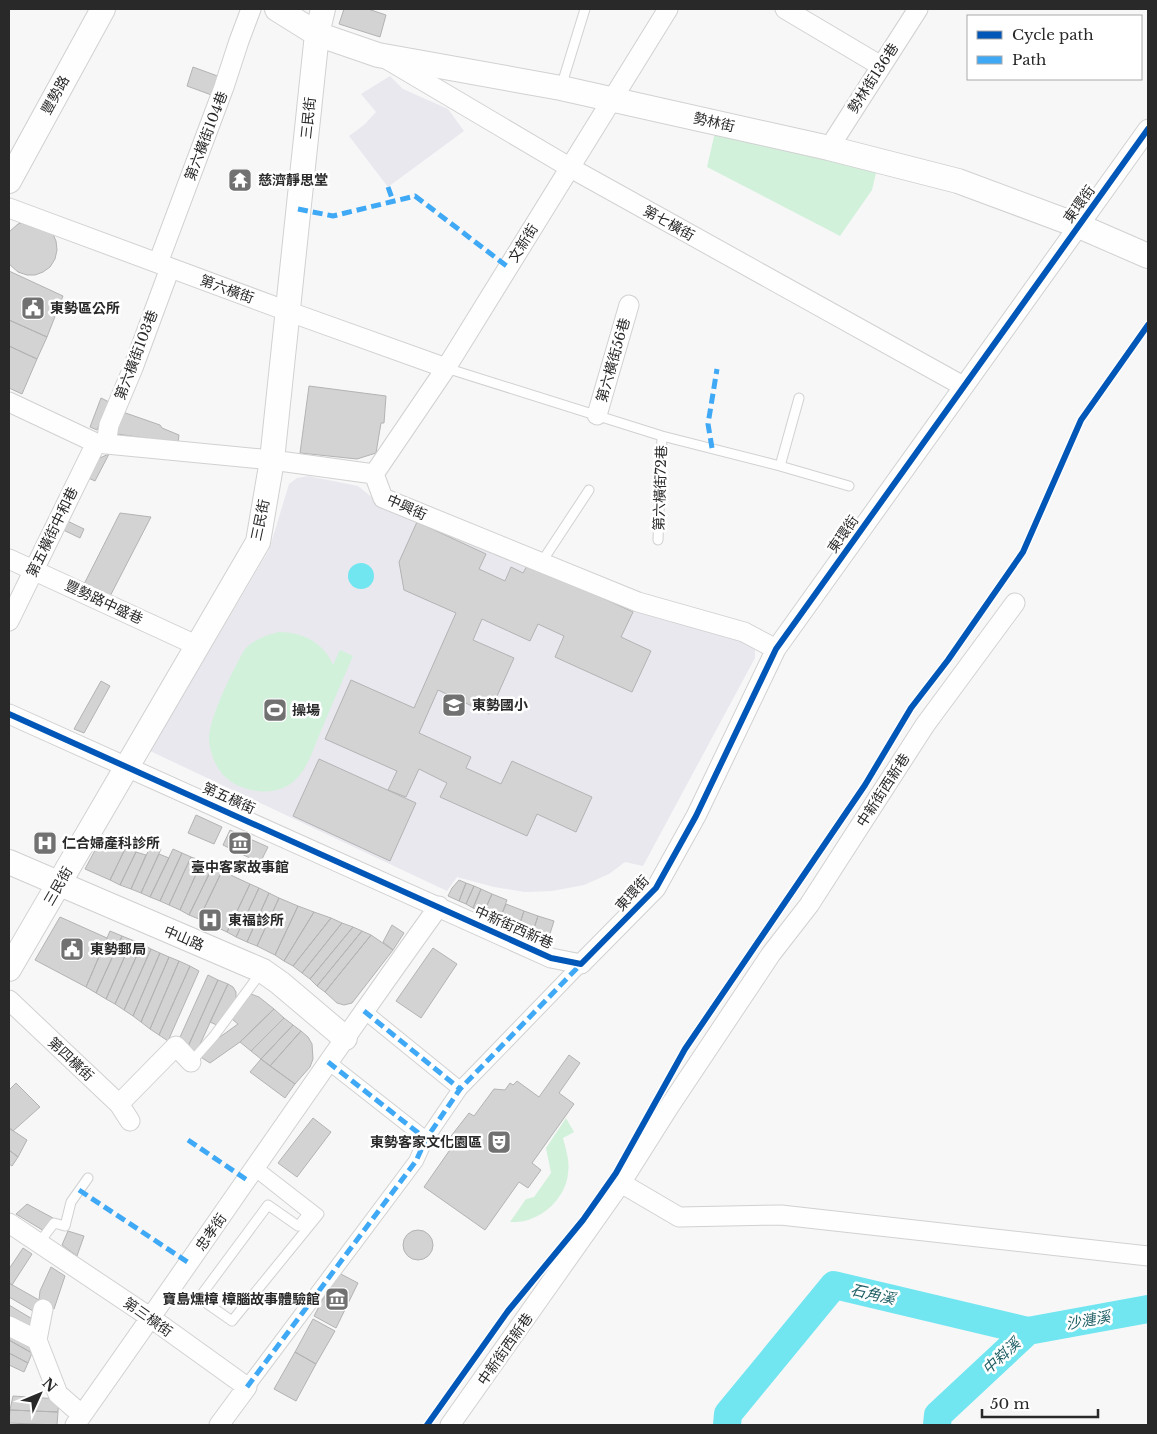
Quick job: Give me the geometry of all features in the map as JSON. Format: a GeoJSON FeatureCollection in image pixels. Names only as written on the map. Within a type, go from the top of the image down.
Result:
{"type":"FeatureCollection","features":[{"type":"Feature","properties":{"kind":"street","name":"豐勢路"},"geometry":{"type":"LineString","coordinates":[[9,181],[103,9]]}},
{"type":"Feature","properties":{"kind":"street","name":"第六橫街104巷"},"geometry":{"type":"LineString","coordinates":[[164,266],[251,9]]}},
{"type":"Feature","properties":{"kind":"street","name":"勢林街"},"geometry":{"type":"LineString","coordinates":[[277,9],[317,34],[378,55],[612,99],[829,148],[958,181],[1079,226],[1148,256]]}},
{"type":"Feature","properties":{"kind":"street","name":"三民街"},"geometry":{"type":"LineString","coordinates":[[9,968],[258,542],[272,460],[317,34],[322,9]]}},
{"type":"Feature","properties":{"kind":"street","name":"文新街"},"geometry":{"type":"LineString","coordinates":[[374,474],[446,368],[668,9]]}},
{"type":"Feature","properties":{"kind":"street"},"geometry":{"type":"LineString","coordinates":[[785,9],[881,66]]}},
{"type":"Feature","properties":{"kind":"street","name":"勢林街136巷"},"geometry":{"type":"LineString","coordinates":[[829,148],[918,9]]}},
{"type":"Feature","properties":{"kind":"street","name":"第七橫街"},"geometry":{"type":"LineString","coordinates":[[378,55],[569,167],[964,386]]}},
{"type":"Feature","properties":{"kind":"street","name":"東環街"},"geometry":{"type":"LineString","coordinates":[[580,964],[656,888],[696,816],[776,649],[1148,129]]}},
{"type":"Feature","properties":{"kind":"street","name":"第六橫街"},"geometry":{"type":"LineString","coordinates":[[9,208],[446,368]]}},
{"type":"Feature","properties":{"kind":"street","name":"第六橫街103巷"},"geometry":{"type":"LineString","coordinates":[[101,443],[133,368],[164,266]]}},
{"type":"Feature","properties":{"kind":"street","name":"第六橫街56巷"},"geometry":{"type":"LineString","coordinates":[[597,415],[629,305]]}},
{"type":"Feature","properties":{"kind":"street"},"geometry":{"type":"LineString","coordinates":[[9,402],[101,443],[272,460],[374,474]]}},
{"type":"Feature","properties":{"kind":"street","name":"第五橫街中和巷"},"geometry":{"type":"LineString","coordinates":[[9,621],[33,570],[101,443]]}},
{"type":"Feature","properties":{"kind":"street","name":"中興街"},"geometry":{"type":"LineString","coordinates":[[374,474],[383,498],[638,602],[744,632],[776,649]]}},
{"type":"Feature","properties":{"kind":"street","name":"豐勢路中盛巷"},"geometry":{"type":"LineString","coordinates":[[9,559],[198,646]]}},
{"type":"Feature","properties":{"kind":"street","name":"中新街西新巷"},"geometry":{"type":"LineString","coordinates":[[450,1425],[621,1183],[770,954],[809,905],[925,725],[1015,603]]}},
{"type":"Feature","properties":{"kind":"street","name":"第五橫街"},"geometry":{"type":"LineString","coordinates":[[9,714],[439,906]]}},
{"type":"Feature","properties":{"kind":"street","name":"中山路"},"geometry":{"type":"LineString","coordinates":[[9,862],[262,971],[280,983],[345,1038]]}},
{"type":"Feature","properties":{"kind":"street"},"geometry":{"type":"LineString","coordinates":[[345,1038],[439,906]]}},
{"type":"Feature","properties":{"kind":"street","name":"中新街西新巷"},"geometry":{"type":"LineString","coordinates":[[439,906],[551,958],[580,964]]}},
{"type":"Feature","properties":{"kind":"street"},"geometry":{"type":"LineString","coordinates":[[219,1425],[416,1161],[426,1139],[460,1089],[580,964]]}},
{"type":"Feature","properties":{"kind":"street","name":"第四橫街"},"geometry":{"type":"LineString","coordinates":[[9,1000],[119,1104],[130,1121]]}},
{"type":"Feature","properties":{"kind":"street"},"geometry":{"type":"LineString","coordinates":[[364,1011],[460,1089]]}},
{"type":"Feature","properties":{"kind":"street","name":"忠孝街"},"geometry":{"type":"LineString","coordinates":[[78,1420],[345,1038]]}},
{"type":"Feature","properties":{"kind":"street"},"geometry":{"type":"LineString","coordinates":[[119,1104],[176,1046],[191,1062]]}},
{"type":"Feature","properties":{"kind":"street"},"geometry":{"type":"LineString","coordinates":[[328,1062],[426,1139]]}},
{"type":"Feature","properties":{"kind":"street"},"geometry":{"type":"LineString","coordinates":[[621,1183],[679,1217],[781,1215],[1148,1256]]}},
{"type":"Feature","properties":{"kind":"street","name":"第三橫街"},"geometry":{"type":"LineString","coordinates":[[9,1223],[151,1318],[247,1387]]}},
{"type":"Feature","properties":{"kind":"street"},"geometry":{"type":"LineString","coordinates":[[43,1309],[37,1340],[58,1394],[78,1420]]}},
{"type":"Feature","properties":{"kind":"street"},"geometry":{"type":"LineString","coordinates":[[9,1326],[37,1340]]}},
{"type":"Feature","properties":{"kind":"lane"},"geometry":{"type":"LineString","coordinates":[[561,88],[583,9]]}},
{"type":"Feature","properties":{"kind":"lane"},"geometry":{"type":"LineString","coordinates":[[446,368],[662,436],[849,486]]}},
{"type":"Feature","properties":{"kind":"lane"},"geometry":{"type":"LineString","coordinates":[[780,466],[799,398]]}},
{"type":"Feature","properties":{"kind":"lane","name":"第六橫街72巷"},"geometry":{"type":"LineString","coordinates":[[658,540],[662,436]]}},
{"type":"Feature","properties":{"kind":"lane"},"geometry":{"type":"LineString","coordinates":[[541,562],[589,490]]}},
{"type":"Feature","properties":{"kind":"lane"},"geometry":{"type":"LineString","coordinates":[[191,1062],[214,1036],[262,971]]}},
{"type":"Feature","properties":{"kind":"lane"},"geometry":{"type":"LineString","coordinates":[[255,1169],[319,1214],[232,1321],[199,1298],[268,1204],[298,1226],[308,1214],[255,1169]]}},
{"type":"Feature","properties":{"kind":"lane"},"geometry":{"type":"LineString","coordinates":[[39,1243],[54,1223],[65,1226],[70,1202],[88,1178]]}},
{"type":"Feature","properties":{"kind":"shaded area"},"geometry":{"type":"Polygon","coordinates":[[[390,76],[403,89],[448,109],[464,131],[388,187],[349,136],[364,125],[376,112],[361,94],[390,76]]]}},
{"type":"Feature","properties":{"kind":"shaded area","name":"東勢國小"},"geometry":{"type":"Polygon","coordinates":[[[308,476],[358,486],[379,503],[741,636],[755,646],[755,658],[643,866],[625,862],[609,874],[584,885],[552,891],[525,892],[494,887],[457,877],[447,891],[150,751],[269,550],[289,484],[297,478],[308,476]]]}},
{"type":"Feature","properties":{"kind":"green space"},"geometry":{"type":"Polygon","coordinates":[[[715,132],[877,169],[872,190],[840,236],[707,167],[715,132]]]}},
{"type":"Feature","properties":{"kind":"green space"},"geometry":{"type":"Polygon","coordinates":[[[279,632],[296,634],[312,640],[324,651],[333,665],[340,650],[353,656],[311,756],[302,772],[290,784],[281,789],[271,791],[250,790],[223,775],[212,754],[209,740],[210,731],[222,694],[245,649],[261,638],[279,632]]]}},
{"type":"Feature","properties":{"kind":"green space"},"geometry":{"type":"Polygon","coordinates":[[[566,1118],[574,1132],[563,1138],[568,1169],[567,1180],[561,1194],[546,1211],[539,1215],[524,1221],[510,1222],[526,1199],[534,1197],[551,1173],[546,1148],[566,1118]]]}},
{"type":"Feature","properties":{"kind":"water"},"geometry":{"type":"Polygon","coordinates":[[[361,563],[370,567],[374,576],[370,585],[361,589],[352,585],[348,576],[352,567],[361,563]]]}},
{"type":"Feature","properties":{"kind":"building"},"geometry":{"type":"Polygon","coordinates":[[[344,9],[368,9],[386,15],[380,37],[339,24],[344,9]]]}},
{"type":"Feature","properties":{"kind":"building"},"geometry":{"type":"Polygon","coordinates":[[[193,67],[223,78],[217,97],[187,86],[193,67]]]}},
{"type":"Feature","properties":{"kind":"building"},"geometry":{"type":"Polygon","coordinates":[[[27,221],[52,232],[56,241],[55,259],[50,267],[35,275],[18,272],[9,264],[9,232],[18,224],[27,221]]]}},
{"type":"Feature","properties":{"kind":"building","name":"東勢區公所"},"geometry":{"type":"Polygon","coordinates":[[[9,271],[63,296],[47,337],[9,320],[9,271]]]}},
{"type":"Feature","properties":{"kind":"building"},"geometry":{"type":"Polygon","coordinates":[[[9,320],[47,337],[37,359],[9,346],[9,320]]]}},
{"type":"Feature","properties":{"kind":"building"},"geometry":{"type":"Polygon","coordinates":[[[9,346],[37,359],[22,394],[9,388],[9,346]]]}},
{"type":"Feature","properties":{"kind":"building"},"geometry":{"type":"Polygon","coordinates":[[[309,386],[386,396],[384,423],[381,423],[376,453],[357,459],[300,453],[309,386]]]}},
{"type":"Feature","properties":{"kind":"building"},"geometry":{"type":"Polygon","coordinates":[[[101,398],[109,402],[97,430],[90,427],[101,398]]]}},
{"type":"Feature","properties":{"kind":"building"},"geometry":{"type":"Polygon","coordinates":[[[117,410],[160,425],[162,428],[179,435],[178,443],[117,434],[117,410]]]}},
{"type":"Feature","properties":{"kind":"building"},"geometry":{"type":"Polygon","coordinates":[[[109,454],[95,481],[86,477],[95,460],[109,454]]]}},
{"type":"Feature","properties":{"kind":"building"},"geometry":{"type":"Polygon","coordinates":[[[120,513],[151,517],[106,604],[80,592],[120,513]]]}},
{"type":"Feature","properties":{"kind":"building"},"geometry":{"type":"Polygon","coordinates":[[[59,517],[84,529],[80,538],[55,526],[59,517]]]}},
{"type":"Feature","properties":{"kind":"building"},"geometry":{"type":"Polygon","coordinates":[[[417,522],[486,554],[479,569],[505,581],[511,567],[523,573],[528,564],[633,612],[621,637],[651,651],[632,692],[555,657],[564,636],[538,624],[530,641],[482,619],[473,640],[514,658],[489,714],[438,690],[419,733],[471,757],[466,768],[501,784],[512,761],[592,797],[576,832],[537,814],[527,836],[440,797],[447,783],[419,769],[406,797],[388,790],[397,771],[325,739],[351,680],[414,708],[456,613],[404,590],[399,562],[417,522]]]}},
{"type":"Feature","properties":{"kind":"building"},"geometry":{"type":"Polygon","coordinates":[[[101,681],[110,686],[84,733],[74,729],[101,681]]]}},
{"type":"Feature","properties":{"kind":"building"},"geometry":{"type":"Polygon","coordinates":[[[319,759],[416,803],[390,861],[293,816],[319,759]]]}},
{"type":"Feature","properties":{"kind":"building"},"geometry":{"type":"Polygon","coordinates":[[[196,815],[222,827],[214,844],[188,833],[196,815]]]}},
{"type":"Feature","properties":{"kind":"building"},"geometry":{"type":"Polygon","coordinates":[[[230,830],[268,847],[260,863],[223,845],[230,830]]]}},
{"type":"Feature","properties":{"kind":"building"},"geometry":{"type":"Polygon","coordinates":[[[103,835],[126,847],[110,880],[85,869],[103,835]]]}},
{"type":"Feature","properties":{"kind":"building"},"geometry":{"type":"Polygon","coordinates":[[[126,847],[136,852],[120,885],[110,880],[126,847]]]}},
{"type":"Feature","properties":{"kind":"building"},"geometry":{"type":"Polygon","coordinates":[[[150,847],[161,849],[141,893],[131,889],[150,847]]]}},
{"type":"Feature","properties":{"kind":"building"},"geometry":{"type":"Polygon","coordinates":[[[173,849],[182,853],[160,901],[150,897],[173,849]]]}},
{"type":"Feature","properties":{"kind":"building"},"geometry":{"type":"Polygon","coordinates":[[[136,852],[146,855],[131,889],[120,885],[136,852]]]}},
{"type":"Feature","properties":{"kind":"building"},"geometry":{"type":"Polygon","coordinates":[[[182,853],[191,857],[169,905],[160,901],[182,853]]]}},
{"type":"Feature","properties":{"kind":"building"},"geometry":{"type":"Polygon","coordinates":[[[159,854],[169,858],[150,897],[141,893],[159,854]]]}},
{"type":"Feature","properties":{"kind":"building"},"geometry":{"type":"Polygon","coordinates":[[[191,857],[202,861],[180,910],[169,905],[191,857]]]}},
{"type":"Feature","properties":{"kind":"building"},"geometry":{"type":"Polygon","coordinates":[[[202,861],[213,866],[189,915],[180,910],[202,861]]]}},
{"type":"Feature","properties":{"kind":"building"},"geometry":{"type":"Polygon","coordinates":[[[213,866],[222,871],[199,919],[189,915],[213,866]]]}},
{"type":"Feature","properties":{"kind":"building"},"geometry":{"type":"Polygon","coordinates":[[[222,871],[250,884],[227,932],[199,919],[222,871]]]}},
{"type":"Feature","properties":{"kind":"building"},"geometry":{"type":"Polygon","coordinates":[[[459,880],[466,883],[459,901],[448,896],[459,880]]]}},
{"type":"Feature","properties":{"kind":"building"},"geometry":{"type":"Polygon","coordinates":[[[466,883],[474,886],[466,904],[459,901],[466,883]]]}},
{"type":"Feature","properties":{"kind":"building"},"geometry":{"type":"Polygon","coordinates":[[[250,884],[259,888],[236,937],[227,932],[250,884]]]}},
{"type":"Feature","properties":{"kind":"building"},"geometry":{"type":"Polygon","coordinates":[[[474,886],[481,889],[473,908],[466,904],[474,886]]]}},
{"type":"Feature","properties":{"kind":"building"},"geometry":{"type":"Polygon","coordinates":[[[259,888],[269,893],[247,942],[236,937],[259,888]]]}},
{"type":"Feature","properties":{"kind":"building"},"geometry":{"type":"Polygon","coordinates":[[[481,889],[492,894],[484,912],[473,908],[481,889]]]}},
{"type":"Feature","properties":{"kind":"building"},"geometry":{"type":"Polygon","coordinates":[[[269,893],[279,898],[257,946],[247,942],[269,893]]]}},
{"type":"Feature","properties":{"kind":"building"},"geometry":{"type":"Polygon","coordinates":[[[492,894],[507,900],[500,919],[484,912],[492,894]]]}},
{"type":"Feature","properties":{"kind":"building"},"geometry":{"type":"Polygon","coordinates":[[[279,898],[298,906],[275,955],[257,946],[279,898]]]}},
{"type":"Feature","properties":{"kind":"building"},"geometry":{"type":"Polygon","coordinates":[[[506,904],[524,911],[519,926],[500,919],[506,904]]]}},
{"type":"Feature","properties":{"kind":"building"},"geometry":{"type":"Polygon","coordinates":[[[298,906],[314,912],[284,961],[275,955],[298,906]]]}},
{"type":"Feature","properties":{"kind":"building"},"geometry":{"type":"Polygon","coordinates":[[[524,911],[538,916],[533,931],[519,926],[524,911]]]}},
{"type":"Feature","properties":{"kind":"building"},"geometry":{"type":"Polygon","coordinates":[[[314,912],[331,918],[293,966],[284,961],[314,912]]]}},
{"type":"Feature","properties":{"kind":"building"},"geometry":{"type":"Polygon","coordinates":[[[538,916],[554,921],[547,943],[531,938],[538,916]]]}},
{"type":"Feature","properties":{"kind":"building","name":"東勢郵局"},"geometry":{"type":"Polygon","coordinates":[[[60,917],[107,938],[86,987],[35,960],[60,917]]]}},
{"type":"Feature","properties":{"kind":"building"},"geometry":{"type":"Polygon","coordinates":[[[331,918],[342,923],[302,973],[293,966],[331,918]]]}},
{"type":"Feature","properties":{"kind":"building"},"geometry":{"type":"Polygon","coordinates":[[[342,923],[353,927],[310,979],[302,973],[342,923]]]}},
{"type":"Feature","properties":{"kind":"building"},"geometry":{"type":"Polygon","coordinates":[[[392,925],[404,933],[393,950],[383,942],[392,925]]]}},
{"type":"Feature","properties":{"kind":"building"},"geometry":{"type":"Polygon","coordinates":[[[353,927],[362,931],[317,986],[310,979],[353,927]]]}},
{"type":"Feature","properties":{"kind":"building"},"geometry":{"type":"Polygon","coordinates":[[[110,931],[122,936],[96,993],[86,987],[110,931]]]}},
{"type":"Feature","properties":{"kind":"building"},"geometry":{"type":"Polygon","coordinates":[[[362,931],[371,935],[325,992],[317,986],[362,931]]]}},
{"type":"Feature","properties":{"kind":"building"},"geometry":{"type":"Polygon","coordinates":[[[371,935],[393,950],[352,1003],[344,1005],[337,1003],[325,992],[371,935]]]}},
{"type":"Feature","properties":{"kind":"building"},"geometry":{"type":"Polygon","coordinates":[[[122,936],[132,940],[106,999],[96,993],[122,936]]]}},
{"type":"Feature","properties":{"kind":"building"},"geometry":{"type":"Polygon","coordinates":[[[132,940],[142,944],[115,1004],[106,999],[132,940]]]}},
{"type":"Feature","properties":{"kind":"building"},"geometry":{"type":"Polygon","coordinates":[[[142,944],[151,949],[124,1010],[115,1004],[142,944]]]}},
{"type":"Feature","properties":{"kind":"building"},"geometry":{"type":"Polygon","coordinates":[[[433,948],[457,964],[421,1018],[396,1001],[433,948]]]}},
{"type":"Feature","properties":{"kind":"building"},"geometry":{"type":"Polygon","coordinates":[[[151,949],[160,953],[133,1016],[124,1010],[151,949]]]}},
{"type":"Feature","properties":{"kind":"building"},"geometry":{"type":"Polygon","coordinates":[[[160,953],[169,957],[141,1022],[133,1016],[160,953]]]}},
{"type":"Feature","properties":{"kind":"building"},"geometry":{"type":"Polygon","coordinates":[[[169,957],[179,961],[150,1029],[141,1022],[169,957]]]}},
{"type":"Feature","properties":{"kind":"building"},"geometry":{"type":"Polygon","coordinates":[[[179,961],[190,966],[159,1035],[150,1029],[179,961]]]}},
{"type":"Feature","properties":{"kind":"building"},"geometry":{"type":"Polygon","coordinates":[[[190,966],[199,971],[168,1041],[159,1035],[190,966]]]}},
{"type":"Feature","properties":{"kind":"building"},"geometry":{"type":"Polygon","coordinates":[[[208,975],[218,980],[186,1051],[176,1046],[208,975]]]}},
{"type":"Feature","properties":{"kind":"building"},"geometry":{"type":"Polygon","coordinates":[[[218,980],[228,984],[195,1055],[186,1051],[218,980]]]}},
{"type":"Feature","properties":{"kind":"building"},"geometry":{"type":"Polygon","coordinates":[[[228,984],[236,992],[236,998],[219,1026],[210,1022],[228,984]]]}},
{"type":"Feature","properties":{"kind":"building"},"geometry":{"type":"Polygon","coordinates":[[[251,994],[259,997],[274,1009],[240,1042],[210,1063],[199,1056],[206,1047],[238,1024],[232,1019],[251,994]]]}},
{"type":"Feature","properties":{"kind":"building"},"geometry":{"type":"Polygon","coordinates":[[[274,1009],[284,1018],[251,1051],[240,1042],[274,1009]]]}},
{"type":"Feature","properties":{"kind":"building"},"geometry":{"type":"Polygon","coordinates":[[[284,1018],[293,1025],[261,1059],[251,1051],[284,1018]]]}},
{"type":"Feature","properties":{"kind":"building"},"geometry":{"type":"Polygon","coordinates":[[[293,1025],[301,1031],[270,1066],[261,1059],[293,1025]]]}},
{"type":"Feature","properties":{"kind":"building"},"geometry":{"type":"Polygon","coordinates":[[[301,1031],[312,1044],[313,1059],[310,1067],[295,1084],[270,1066],[301,1031]]]}},
{"type":"Feature","properties":{"kind":"building","name":"東勢客家文化園區"},"geometry":{"type":"Polygon","coordinates":[[[569,1055],[580,1063],[559,1093],[574,1104],[532,1163],[541,1170],[528,1188],[519,1182],[485,1230],[424,1187],[454,1144],[448,1140],[469,1113],[474,1116],[494,1089],[505,1090],[510,1083],[513,1085],[517,1081],[539,1097],[569,1055]]]}},
{"type":"Feature","properties":{"kind":"building"},"geometry":{"type":"Polygon","coordinates":[[[261,1059],[295,1084],[285,1098],[250,1072],[261,1059]]]}},
{"type":"Feature","properties":{"kind":"building"},"geometry":{"type":"Polygon","coordinates":[[[16,1083],[40,1107],[13,1131],[9,1128],[9,1090],[16,1083]]]}},
{"type":"Feature","properties":{"kind":"building"},"geometry":{"type":"Polygon","coordinates":[[[313,1118],[331,1132],[297,1177],[278,1163],[313,1118]]]}},
{"type":"Feature","properties":{"kind":"building"},"geometry":{"type":"Polygon","coordinates":[[[9,1128],[27,1140],[18,1157],[9,1150],[9,1128]]]}},
{"type":"Feature","properties":{"kind":"building"},"geometry":{"type":"Polygon","coordinates":[[[9,1150],[18,1157],[12,1166],[9,1164],[9,1150]]]}},
{"type":"Feature","properties":{"kind":"building"},"geometry":{"type":"Polygon","coordinates":[[[27,1204],[53,1218],[44,1231],[16,1214],[27,1204]]]}},
{"type":"Feature","properties":{"kind":"building"},"geometry":{"type":"Polygon","coordinates":[[[418,1230],[429,1234],[433,1245],[429,1256],[418,1260],[407,1256],[403,1245],[407,1234],[418,1230]]]}},
{"type":"Feature","properties":{"kind":"building"},"geometry":{"type":"Polygon","coordinates":[[[68,1231],[84,1236],[77,1256],[62,1245],[68,1231]]]}},
{"type":"Feature","properties":{"kind":"building"},"geometry":{"type":"Polygon","coordinates":[[[23,1248],[32,1254],[12,1285],[9,1283],[9,1269],[23,1248]]]}},
{"type":"Feature","properties":{"kind":"building"},"geometry":{"type":"Polygon","coordinates":[[[51,1267],[65,1276],[54,1309],[39,1300],[40,1291],[51,1267]]]}},
{"type":"Feature","properties":{"kind":"building","name":"寶島燻樟 樟腦故事體驗館"},"geometry":{"type":"Polygon","coordinates":[[[337,1272],[358,1283],[336,1328],[314,1316],[337,1272]]]}},
{"type":"Feature","properties":{"kind":"building"},"geometry":{"type":"Polygon","coordinates":[[[9,1283],[39,1300],[33,1311],[9,1297],[9,1283]]]}},
{"type":"Feature","properties":{"kind":"building"},"geometry":{"type":"Polygon","coordinates":[[[9,1305],[34,1320],[28,1332],[9,1321],[9,1305]]]}},
{"type":"Feature","properties":{"kind":"building"},"geometry":{"type":"Polygon","coordinates":[[[313,1319],[335,1331],[316,1364],[295,1352],[313,1319]]]}},
{"type":"Feature","properties":{"kind":"building"},"geometry":{"type":"Polygon","coordinates":[[[9,1329],[36,1344],[32,1353],[9,1340],[9,1329]]]}},
{"type":"Feature","properties":{"kind":"building"},"geometry":{"type":"Polygon","coordinates":[[[9,1340],[32,1353],[28,1363],[9,1353],[9,1340]]]}},
{"type":"Feature","properties":{"kind":"building"},"geometry":{"type":"Polygon","coordinates":[[[295,1352],[316,1364],[296,1401],[274,1389],[295,1352]]]}},
{"type":"Feature","properties":{"kind":"building"},"geometry":{"type":"Polygon","coordinates":[[[9,1353],[28,1363],[24,1372],[9,1365],[9,1353]]]}},
{"type":"Feature","properties":{"kind":"building"},"geometry":{"type":"Polygon","coordinates":[[[13,1396],[59,1399],[58,1412],[10,1410],[13,1396]]]}},
{"type":"Feature","properties":{"kind":"building"},"geometry":{"type":"Polygon","coordinates":[[[10,1410],[58,1412],[57,1425],[9,1423],[10,1410]]]}},
{"type":"Feature","properties":{"kind":"waterway","name":"石角溪"},"geometry":{"type":"LineString","coordinates":[[727,1425],[728,1414],[834,1285],[1028,1331],[1148,1309]]}},
{"type":"Feature","properties":{"kind":"waterway","name":"中嵙溪"},"geometry":{"type":"LineString","coordinates":[[937,1425],[938,1415],[1028,1331]]}},
{"type":"Feature","properties":{"kind":"marked path"},"geometry":{"type":"LineString","coordinates":[[388,187],[393,201]]}},
{"type":"Feature","properties":{"kind":"marked path"},"geometry":{"type":"LineString","coordinates":[[298,209],[333,216],[415,196],[508,267]]}},
{"type":"Feature","properties":{"kind":"marked path"},"geometry":{"type":"LineString","coordinates":[[712,448],[708,424],[717,369]]}},
{"type":"Feature","properties":{"kind":"marked path"},"geometry":{"type":"LineString","coordinates":[[247,1387],[416,1161],[426,1139],[460,1089],[581,964]]}},
{"type":"Feature","properties":{"kind":"marked path"},"geometry":{"type":"LineString","coordinates":[[364,1011],[460,1089]]}},
{"type":"Feature","properties":{"kind":"marked path"},"geometry":{"type":"LineString","coordinates":[[328,1062],[426,1139]]}},
{"type":"Feature","properties":{"kind":"marked path"},"geometry":{"type":"LineString","coordinates":[[188,1140],[247,1180]]}},
{"type":"Feature","properties":{"kind":"marked path"},"geometry":{"type":"LineString","coordinates":[[79,1190],[189,1263]]}},
{"type":"Feature","properties":{"kind":"cycle path"},"geometry":{"type":"LineString","coordinates":[[9,714],[551,958],[581,964],[656,888],[696,816],[776,649],[1148,129]]}},
{"type":"Feature","properties":{"kind":"cycle path"},"geometry":{"type":"LineString","coordinates":[[427,1425],[508,1311],[583,1220],[616,1173],[685,1049],[865,785],[911,708],[948,660],[1023,552],[1081,420],[1148,325]]}},
{"type":"Feature","properties":{"kind":"place","name":"慈濟靜思堂"},"geometry":{"type":"Point","coordinates":[240,180]}},
{"type":"Feature","properties":{"kind":"place","name":"東勢區公所"},"geometry":{"type":"Point","coordinates":[33,308]}},
{"type":"Feature","properties":{"kind":"place","name":"東勢國小"},"geometry":{"type":"Point","coordinates":[454,705]}},
{"type":"Feature","properties":{"kind":"place","name":"操場"},"geometry":{"type":"Point","coordinates":[275,710]}},
{"type":"Feature","properties":{"kind":"place","name":"仁合婦產科診所"},"geometry":{"type":"Point","coordinates":[45,843]}},
{"type":"Feature","properties":{"kind":"place","name":"臺中客家故事館"},"geometry":{"type":"Point","coordinates":[240,843]}},
{"type":"Feature","properties":{"kind":"place","name":"東福診所"},"geometry":{"type":"Point","coordinates":[210,920]}},
{"type":"Feature","properties":{"kind":"place","name":"東勢郵局"},"geometry":{"type":"Point","coordinates":[72,949]}},
{"type":"Feature","properties":{"kind":"place","name":"東勢客家文化園區"},"geometry":{"type":"Point","coordinates":[499,1142]}},
{"type":"Feature","properties":{"kind":"place","name":"寶島燻樟 樟腦故事體驗館"},"geometry":{"type":"Point","coordinates":[337,1299]}},
{"type":"Feature","properties":{"kind":"water label","name":"沙漣溪"},"geometry":{"type":"Point","coordinates":[1088,1320]}}]}
